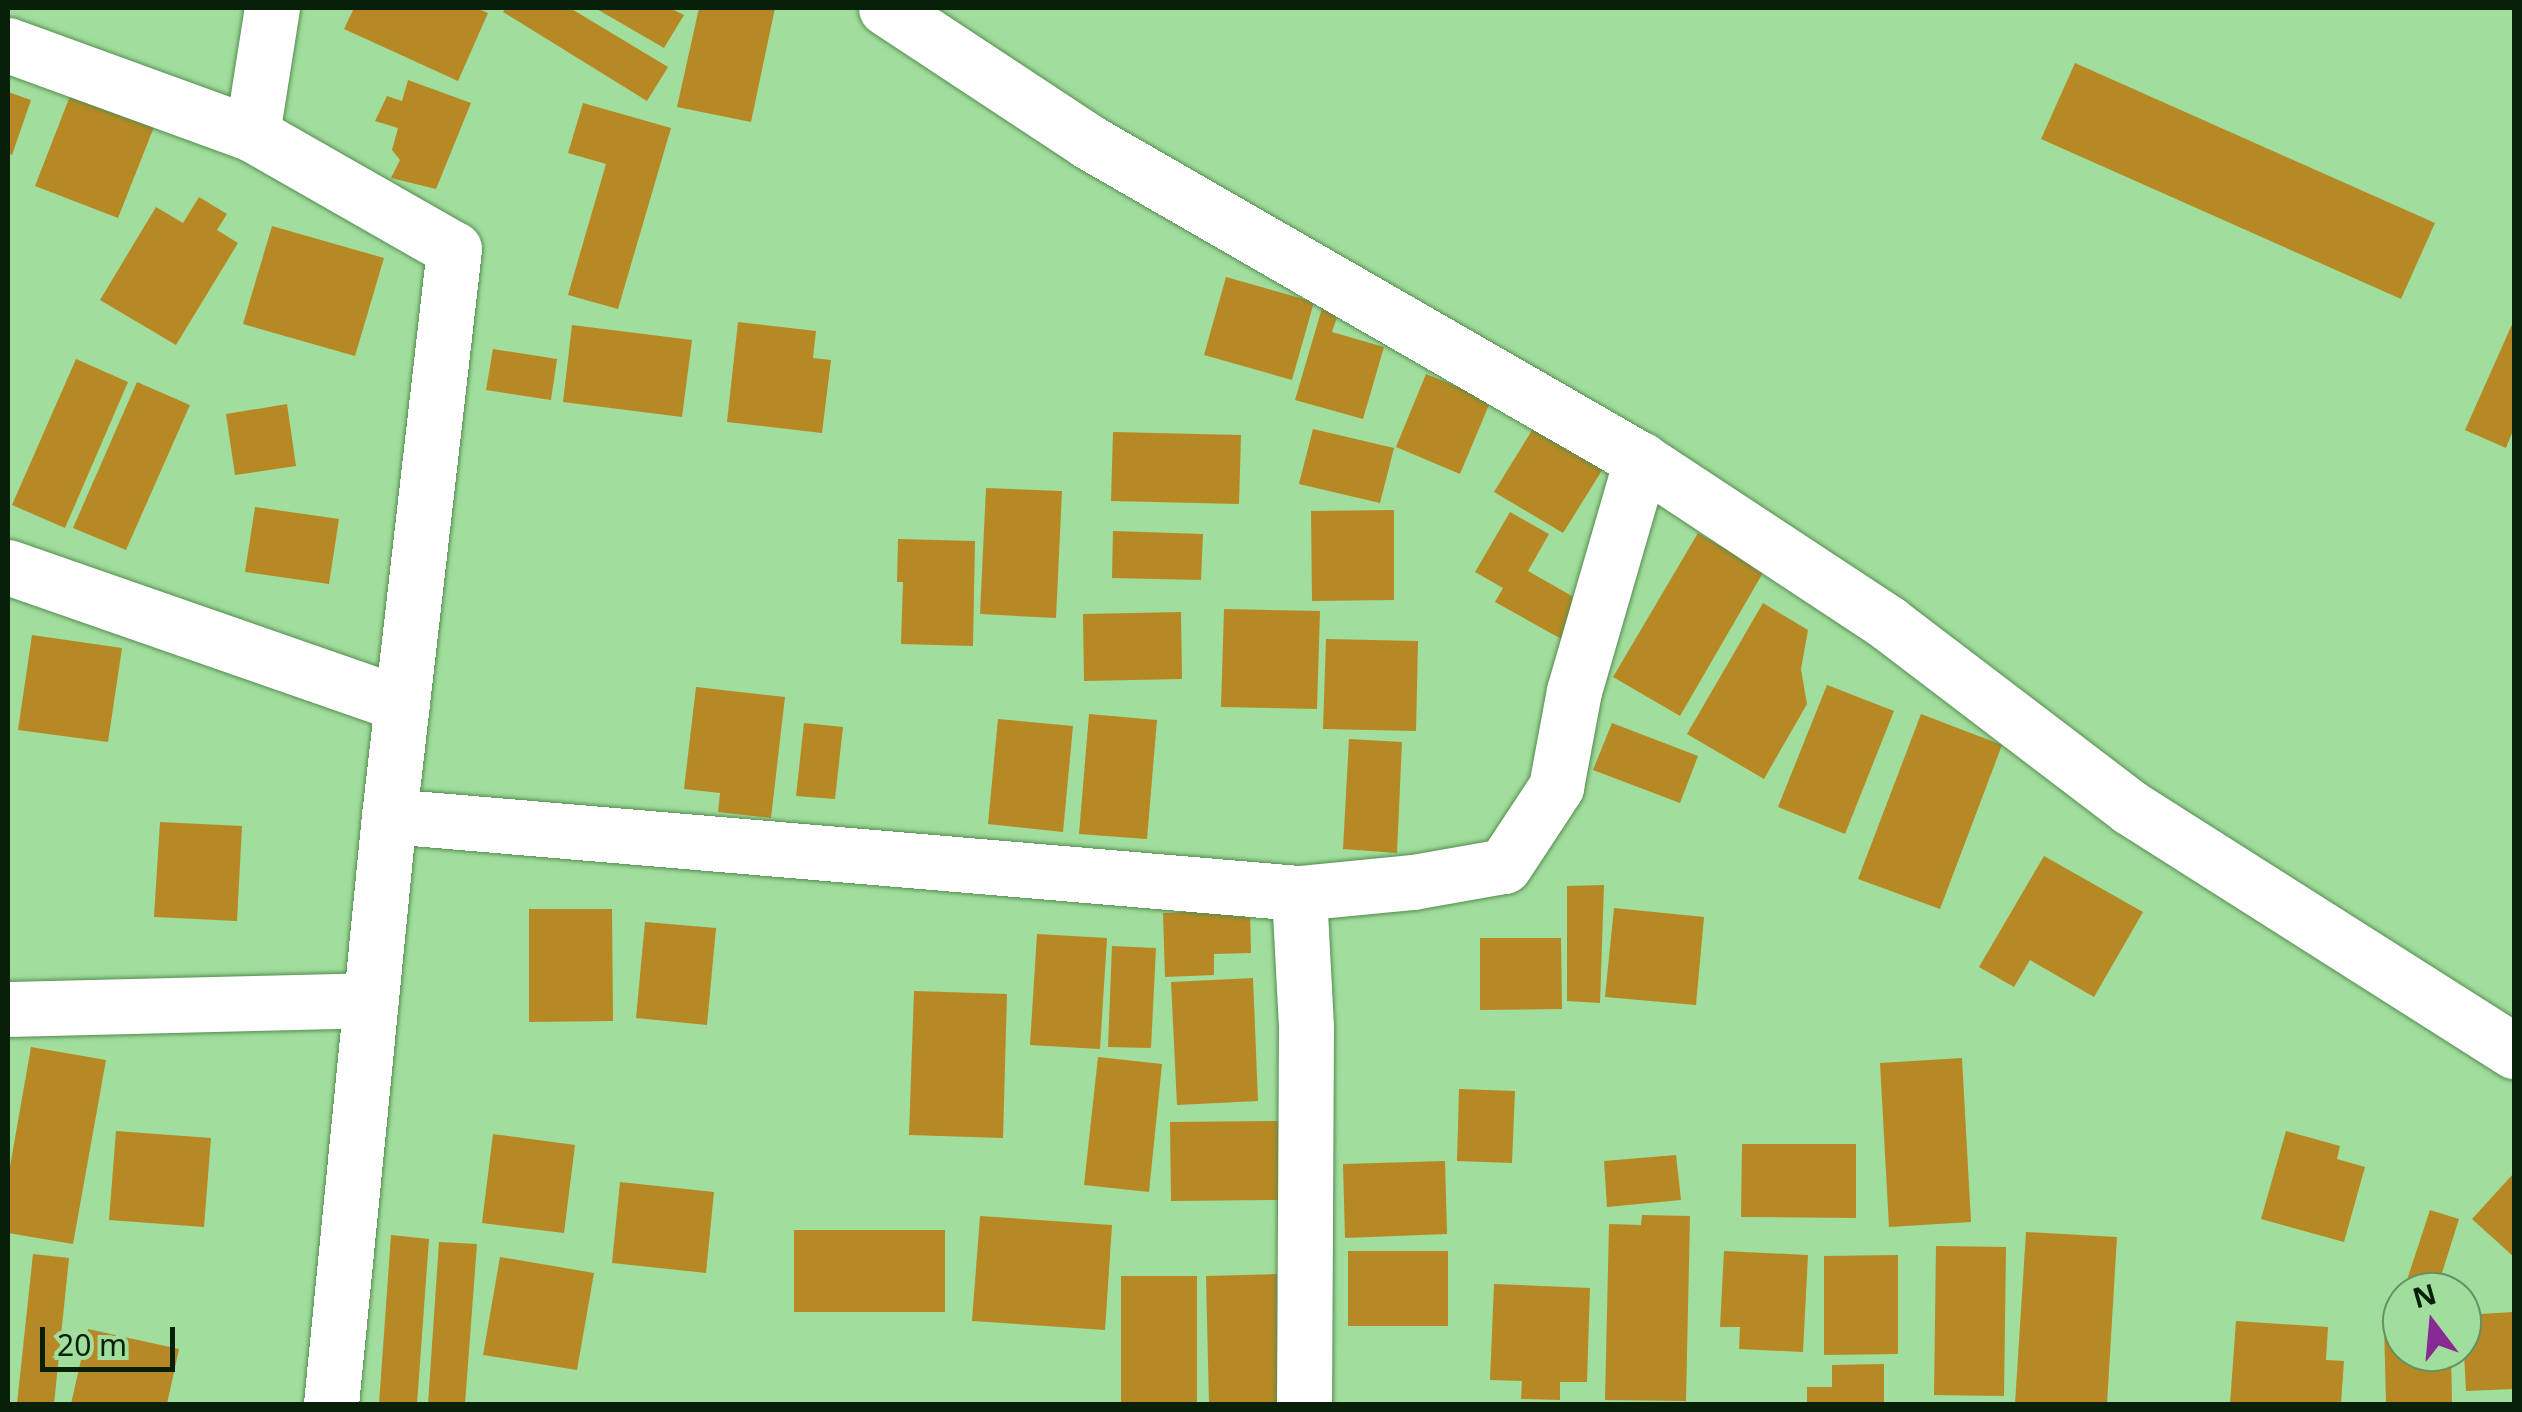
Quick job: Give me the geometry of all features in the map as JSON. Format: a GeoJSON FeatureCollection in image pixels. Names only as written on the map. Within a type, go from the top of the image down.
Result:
{"type":"FeatureCollection","features":[{"type":"Feature","properties":{"kind":"street"},"geometry":{"type":"LineString","coordinates":[[252,134],[272,8]]}},
{"type":"Feature","properties":{"kind":"street"},"geometry":{"type":"LineString","coordinates":[[886,8],[1089,142],[1641,460],[1888,623],[2131,808],[2514,1051]]}},
{"type":"Feature","properties":{"kind":"street"},"geometry":{"type":"LineString","coordinates":[[8,45],[252,134],[454,249],[388,816],[332,1404]]}},
{"type":"Feature","properties":{"kind":"street"},"geometry":{"type":"LineString","coordinates":[[388,816],[1299,893],[1413,882],[1504,866],[1556,786],[1574,691],[1641,460]]}},
{"type":"Feature","properties":{"kind":"street"},"geometry":{"type":"LineString","coordinates":[[8,567],[402,704]]}},
{"type":"Feature","properties":{"kind":"street"},"geometry":{"type":"LineString","coordinates":[[1299,893],[1306,1028],[1304,1404]]}},
{"type":"Feature","properties":{"kind":"street"},"geometry":{"type":"LineString","coordinates":[[8,1009],[370,1000]]}},
{"type":"Feature","properties":{"kind":"building"},"geometry":{"type":"Polygon","coordinates":[[[354,8],[476,8],[488,13],[458,81],[344,29],[354,8]]]}},
{"type":"Feature","properties":{"kind":"building"},"geometry":{"type":"Polygon","coordinates":[[[506,8],[570,8],[668,67],[647,101],[503,12],[506,8]]]}},
{"type":"Feature","properties":{"kind":"building"},"geometry":{"type":"Polygon","coordinates":[[[595,8],[670,8],[684,15],[664,48],[595,8]]]}},
{"type":"Feature","properties":{"kind":"building"},"geometry":{"type":"Polygon","coordinates":[[[699,8],[775,8],[751,122],[677,107],[699,8]]]}},
{"type":"Feature","properties":{"kind":"building"},"geometry":{"type":"Polygon","coordinates":[[[2075,63],[2435,223],[2401,299],[2041,139],[2075,63]]]}},
{"type":"Feature","properties":{"kind":"building"},"geometry":{"type":"Polygon","coordinates":[[[408,80],[471,103],[436,189],[391,178],[400,160],[392,150],[398,128],[375,121],[387,96],[402,101],[408,80]]]}},
{"type":"Feature","properties":{"kind":"building"},"geometry":{"type":"Polygon","coordinates":[[[8,92],[31,100],[12,155],[8,153],[8,92]]]}},
{"type":"Feature","properties":{"kind":"building"},"geometry":{"type":"Polygon","coordinates":[[[70,96],[154,127],[118,218],[35,186],[70,96]]]}},
{"type":"Feature","properties":{"kind":"building"},"geometry":{"type":"Polygon","coordinates":[[[583,103],[671,128],[618,309],[568,295],[606,164],[568,153],[583,103]]]}},
{"type":"Feature","properties":{"kind":"building"},"geometry":{"type":"Polygon","coordinates":[[[199,197],[227,214],[217,230],[238,243],[176,345],[100,300],[156,207],[183,223],[199,197]]]}},
{"type":"Feature","properties":{"kind":"building"},"geometry":{"type":"Polygon","coordinates":[[[272,226],[384,258],[355,356],[243,324],[272,226]]]}},
{"type":"Feature","properties":{"kind":"building"},"geometry":{"type":"Polygon","coordinates":[[[1226,277],[1314,302],[1292,380],[1204,355],[1226,277]]]}},
{"type":"Feature","properties":{"kind":"building"},"geometry":{"type":"Polygon","coordinates":[[[1325,298],[1342,302],[1332,332],[1384,347],[1363,419],[1295,400],[1325,298]]]}},
{"type":"Feature","properties":{"kind":"building"},"geometry":{"type":"Polygon","coordinates":[[[2514,320],[2514,428],[2506,448],[2465,430],[2514,320]]]}},
{"type":"Feature","properties":{"kind":"building"},"geometry":{"type":"Polygon","coordinates":[[[738,322],[816,331],[813,358],[831,360],[822,433],[727,422],[738,322]]]}},
{"type":"Feature","properties":{"kind":"building"},"geometry":{"type":"Polygon","coordinates":[[[572,325],[692,340],[682,417],[563,402],[572,325]]]}},
{"type":"Feature","properties":{"kind":"building"},"geometry":{"type":"Polygon","coordinates":[[[493,349],[557,359],[551,400],[486,390],[493,349]]]}},
{"type":"Feature","properties":{"kind":"building"},"geometry":{"type":"Polygon","coordinates":[[[76,359],[128,382],[65,528],[12,505],[76,359]]]}},
{"type":"Feature","properties":{"kind":"building"},"geometry":{"type":"Polygon","coordinates":[[[1426,374],[1491,400],[1460,474],[1396,447],[1426,374]]]}},
{"type":"Feature","properties":{"kind":"building"},"geometry":{"type":"Polygon","coordinates":[[[137,382],[190,405],[126,550],[73,528],[137,382]]]}},
{"type":"Feature","properties":{"kind":"building"},"geometry":{"type":"Polygon","coordinates":[[[287,404],[296,466],[235,475],[226,414],[287,404]]]}},
{"type":"Feature","properties":{"kind":"building"},"geometry":{"type":"Polygon","coordinates":[[[1537,422],[1606,464],[1563,533],[1494,492],[1537,422]]]}},
{"type":"Feature","properties":{"kind":"building"},"geometry":{"type":"Polygon","coordinates":[[[1313,429],[1394,448],[1380,503],[1299,484],[1313,429]]]}},
{"type":"Feature","properties":{"kind":"building"},"geometry":{"type":"Polygon","coordinates":[[[1113,432],[1241,435],[1239,504],[1111,501],[1113,432]]]}},
{"type":"Feature","properties":{"kind":"building"},"geometry":{"type":"Polygon","coordinates":[[[986,488],[1062,491],[1056,618],[980,614],[986,488]]]}},
{"type":"Feature","properties":{"kind":"building"},"geometry":{"type":"Polygon","coordinates":[[[255,507],[339,519],[329,584],[245,572],[255,507]]]}},
{"type":"Feature","properties":{"kind":"building"},"geometry":{"type":"Polygon","coordinates":[[[1394,510],[1394,600],[1312,601],[1311,511],[1394,510]]]}},
{"type":"Feature","properties":{"kind":"building"},"geometry":{"type":"Polygon","coordinates":[[[1510,512],[1549,534],[1528,571],[1586,604],[1565,641],[1495,602],[1503,588],[1475,572],[1510,512]]]}},
{"type":"Feature","properties":{"kind":"building"},"geometry":{"type":"Polygon","coordinates":[[[1113,531],[1203,534],[1201,580],[1112,578],[1113,531]]]}},
{"type":"Feature","properties":{"kind":"building"},"geometry":{"type":"Polygon","coordinates":[[[1698,533],[1764,571],[1680,716],[1613,677],[1698,533]]]}},
{"type":"Feature","properties":{"kind":"building"},"geometry":{"type":"Polygon","coordinates":[[[898,539],[975,541],[973,646],[901,644],[903,582],[897,582],[898,539]]]}},
{"type":"Feature","properties":{"kind":"building"},"geometry":{"type":"Polygon","coordinates":[[[1763,603],[1808,630],[1801,669],[1807,704],[1764,779],[1687,734],[1763,603]]]}},
{"type":"Feature","properties":{"kind":"building"},"geometry":{"type":"Polygon","coordinates":[[[1224,609],[1320,611],[1317,709],[1221,707],[1224,609]]]}},
{"type":"Feature","properties":{"kind":"building"},"geometry":{"type":"Polygon","coordinates":[[[1181,612],[1182,679],[1084,681],[1083,614],[1181,612]]]}},
{"type":"Feature","properties":{"kind":"building"},"geometry":{"type":"Polygon","coordinates":[[[32,635],[122,648],[108,742],[18,730],[32,635]]]}},
{"type":"Feature","properties":{"kind":"building"},"geometry":{"type":"Polygon","coordinates":[[[1326,639],[1418,641],[1416,731],[1323,729],[1326,639]]]}},
{"type":"Feature","properties":{"kind":"building"},"geometry":{"type":"Polygon","coordinates":[[[1827,685],[1894,711],[1845,834],[1778,807],[1827,685]]]}},
{"type":"Feature","properties":{"kind":"building"},"geometry":{"type":"Polygon","coordinates":[[[696,687],[785,697],[771,818],[718,812],[720,793],[684,789],[696,687]]]}},
{"type":"Feature","properties":{"kind":"building"},"geometry":{"type":"Polygon","coordinates":[[[1089,714],[1157,720],[1147,839],[1079,834],[1089,714]]]}},
{"type":"Feature","properties":{"kind":"building"},"geometry":{"type":"Polygon","coordinates":[[[1921,714],[2002,745],[1940,909],[1858,879],[1921,714]]]}},
{"type":"Feature","properties":{"kind":"building"},"geometry":{"type":"Polygon","coordinates":[[[998,719],[1073,726],[1063,832],[988,824],[998,719]]]}},
{"type":"Feature","properties":{"kind":"building"},"geometry":{"type":"Polygon","coordinates":[[[804,723],[843,727],[835,799],[796,796],[804,723]]]}},
{"type":"Feature","properties":{"kind":"building"},"geometry":{"type":"Polygon","coordinates":[[[1612,723],[1698,756],[1680,803],[1593,770],[1612,723]]]}},
{"type":"Feature","properties":{"kind":"building"},"geometry":{"type":"Polygon","coordinates":[[[1349,739],[1402,742],[1397,853],[1343,849],[1349,739]]]}},
{"type":"Feature","properties":{"kind":"building"},"geometry":{"type":"Polygon","coordinates":[[[160,822],[242,826],[237,921],[154,917],[160,822]]]}},
{"type":"Feature","properties":{"kind":"building"},"geometry":{"type":"Polygon","coordinates":[[[2044,856],[2143,912],[2094,997],[2030,960],[2014,987],[1979,967],[2044,856]]]}},
{"type":"Feature","properties":{"kind":"building"},"geometry":{"type":"Polygon","coordinates":[[[1604,885],[1600,1003],[1567,1001],[1567,886],[1604,885]]]}},
{"type":"Feature","properties":{"kind":"building"},"geometry":{"type":"Polygon","coordinates":[[[1614,908],[1704,917],[1696,1005],[1605,997],[1614,908]]]}},
{"type":"Feature","properties":{"kind":"building"},"geometry":{"type":"Polygon","coordinates":[[[529,909],[612,909],[613,1021],[529,1022],[529,909]]]}},
{"type":"Feature","properties":{"kind":"building"},"geometry":{"type":"Polygon","coordinates":[[[1250,909],[1251,953],[1214,954],[1214,975],[1165,977],[1163,913],[1250,909]]]}},
{"type":"Feature","properties":{"kind":"building"},"geometry":{"type":"Polygon","coordinates":[[[645,922],[716,928],[707,1025],[636,1018],[645,922]]]}},
{"type":"Feature","properties":{"kind":"building"},"geometry":{"type":"Polygon","coordinates":[[[1037,934],[1107,938],[1100,1049],[1030,1045],[1037,934]]]}},
{"type":"Feature","properties":{"kind":"building"},"geometry":{"type":"Polygon","coordinates":[[[1480,938],[1561,938],[1562,1009],[1480,1010],[1480,938]]]}},
{"type":"Feature","properties":{"kind":"building"},"geometry":{"type":"Polygon","coordinates":[[[1112,946],[1156,948],[1151,1048],[1108,1047],[1112,946]]]}},
{"type":"Feature","properties":{"kind":"building"},"geometry":{"type":"Polygon","coordinates":[[[1253,978],[1258,1101],[1177,1105],[1171,982],[1253,978]]]}},
{"type":"Feature","properties":{"kind":"building"},"geometry":{"type":"Polygon","coordinates":[[[914,991],[1007,994],[1003,1138],[909,1135],[914,991]]]}},
{"type":"Feature","properties":{"kind":"building"},"geometry":{"type":"Polygon","coordinates":[[[31,1047],[106,1060],[73,1244],[8,1233],[8,1178],[31,1047]]]}},
{"type":"Feature","properties":{"kind":"building"},"geometry":{"type":"Polygon","coordinates":[[[1098,1057],[1162,1064],[1149,1192],[1084,1185],[1098,1057]]]}},
{"type":"Feature","properties":{"kind":"building"},"geometry":{"type":"Polygon","coordinates":[[[1962,1058],[1971,1222],[1889,1227],[1880,1063],[1962,1058]]]}},
{"type":"Feature","properties":{"kind":"building"},"geometry":{"type":"Polygon","coordinates":[[[1459,1089],[1515,1091],[1512,1163],[1457,1161],[1459,1089]]]}},
{"type":"Feature","properties":{"kind":"building"},"geometry":{"type":"Polygon","coordinates":[[[1283,1121],[1283,1200],[1171,1201],[1170,1122],[1283,1121]]]}},
{"type":"Feature","properties":{"kind":"building"},"geometry":{"type":"Polygon","coordinates":[[[116,1131],[211,1138],[204,1227],[109,1220],[116,1131]]]}},
{"type":"Feature","properties":{"kind":"building"},"geometry":{"type":"Polygon","coordinates":[[[2286,1131],[2340,1146],[2337,1159],[2365,1167],[2344,1242],[2261,1219],[2286,1131]]]}},
{"type":"Feature","properties":{"kind":"building"},"geometry":{"type":"Polygon","coordinates":[[[493,1134],[575,1145],[564,1233],[482,1223],[493,1134]]]}},
{"type":"Feature","properties":{"kind":"building"},"geometry":{"type":"Polygon","coordinates":[[[1742,1144],[1856,1144],[1856,1218],[1741,1217],[1742,1144]]]}},
{"type":"Feature","properties":{"kind":"building"},"geometry":{"type":"Polygon","coordinates":[[[1676,1155],[1681,1200],[1607,1207],[1604,1161],[1676,1155]]]}},
{"type":"Feature","properties":{"kind":"building"},"geometry":{"type":"Polygon","coordinates":[[[1445,1161],[1447,1234],[1345,1238],[1343,1164],[1445,1161]]]}},
{"type":"Feature","properties":{"kind":"building"},"geometry":{"type":"Polygon","coordinates":[[[2514,1173],[2514,1257],[2472,1219],[2514,1173]]]}},
{"type":"Feature","properties":{"kind":"building"},"geometry":{"type":"Polygon","coordinates":[[[620,1182],[714,1192],[706,1273],[612,1263],[620,1182]]]}},
{"type":"Feature","properties":{"kind":"building"},"geometry":{"type":"Polygon","coordinates":[[[2430,1210],[2459,1219],[2442,1272],[2410,1272],[2430,1210]]]}},
{"type":"Feature","properties":{"kind":"building"},"geometry":{"type":"Polygon","coordinates":[[[1642,1215],[1690,1216],[1686,1401],[1605,1400],[1609,1224],[1641,1225],[1642,1215]]]}},
{"type":"Feature","properties":{"kind":"building"},"geometry":{"type":"Polygon","coordinates":[[[980,1216],[1112,1225],[1105,1330],[972,1321],[980,1216]]]}},
{"type":"Feature","properties":{"kind":"building"},"geometry":{"type":"Polygon","coordinates":[[[794,1230],[945,1230],[945,1312],[794,1312],[794,1230]]]}},
{"type":"Feature","properties":{"kind":"building"},"geometry":{"type":"Polygon","coordinates":[[[2026,1232],[2117,1237],[2107,1404],[2015,1404],[2026,1232]]]}},
{"type":"Feature","properties":{"kind":"building"},"geometry":{"type":"Polygon","coordinates":[[[391,1235],[429,1239],[417,1404],[379,1404],[391,1235]]]}},
{"type":"Feature","properties":{"kind":"building"},"geometry":{"type":"Polygon","coordinates":[[[439,1242],[477,1244],[465,1404],[428,1404],[439,1242]]]}},
{"type":"Feature","properties":{"kind":"building"},"geometry":{"type":"Polygon","coordinates":[[[1936,1246],[2006,1247],[2004,1396],[1934,1395],[1936,1246]]]}},
{"type":"Feature","properties":{"kind":"building"},"geometry":{"type":"Polygon","coordinates":[[[1348,1251],[1448,1251],[1448,1326],[1348,1326],[1348,1251]]]}},
{"type":"Feature","properties":{"kind":"building"},"geometry":{"type":"Polygon","coordinates":[[[1724,1251],[1808,1255],[1803,1352],[1739,1349],[1740,1327],[1720,1327],[1724,1251]]]}},
{"type":"Feature","properties":{"kind":"building"},"geometry":{"type":"Polygon","coordinates":[[[33,1254],[69,1258],[54,1404],[17,1404],[33,1254]]]}},
{"type":"Feature","properties":{"kind":"building"},"geometry":{"type":"Polygon","coordinates":[[[1898,1255],[1898,1354],[1824,1355],[1824,1256],[1898,1255]]]}},
{"type":"Feature","properties":{"kind":"building"},"geometry":{"type":"Polygon","coordinates":[[[500,1257],[594,1273],[577,1370],[483,1355],[500,1257]]]}},
{"type":"Feature","properties":{"kind":"building"},"geometry":{"type":"Polygon","coordinates":[[[1277,1274],[1281,1404],[1209,1404],[1206,1276],[1277,1274]]]}},
{"type":"Feature","properties":{"kind":"building"},"geometry":{"type":"Polygon","coordinates":[[[1121,1276],[1197,1276],[1197,1404],[1121,1404],[1121,1276]]]}},
{"type":"Feature","properties":{"kind":"building"},"geometry":{"type":"Polygon","coordinates":[[[1494,1284],[1590,1288],[1587,1382],[1560,1382],[1560,1400],[1521,1399],[1522,1381],[1490,1380],[1494,1284]]]}},
{"type":"Feature","properties":{"kind":"building"},"geometry":{"type":"Polygon","coordinates":[[[2514,1312],[2514,1389],[2466,1391],[2465,1372],[2482,1372],[2482,1314],[2514,1312]]]}},
{"type":"Feature","properties":{"kind":"building"},"geometry":{"type":"Polygon","coordinates":[[[2236,1321],[2328,1327],[2326,1360],[2344,1361],[2341,1404],[2230,1404],[2236,1321]]]}},
{"type":"Feature","properties":{"kind":"building"},"geometry":{"type":"Polygon","coordinates":[[[88,1329],[179,1349],[167,1404],[71,1404],[88,1329]]]}},
{"type":"Feature","properties":{"kind":"building"},"geometry":{"type":"Polygon","coordinates":[[[1884,1364],[1884,1404],[1807,1404],[1807,1387],[1832,1387],[1832,1365],[1884,1364]]]}},
{"type":"Feature","properties":{"kind":"building"},"geometry":{"type":"Polygon","coordinates":[[[2385,1372],[2451,1372],[2452,1402],[2386,1403],[2385,1372]]]}}]}
